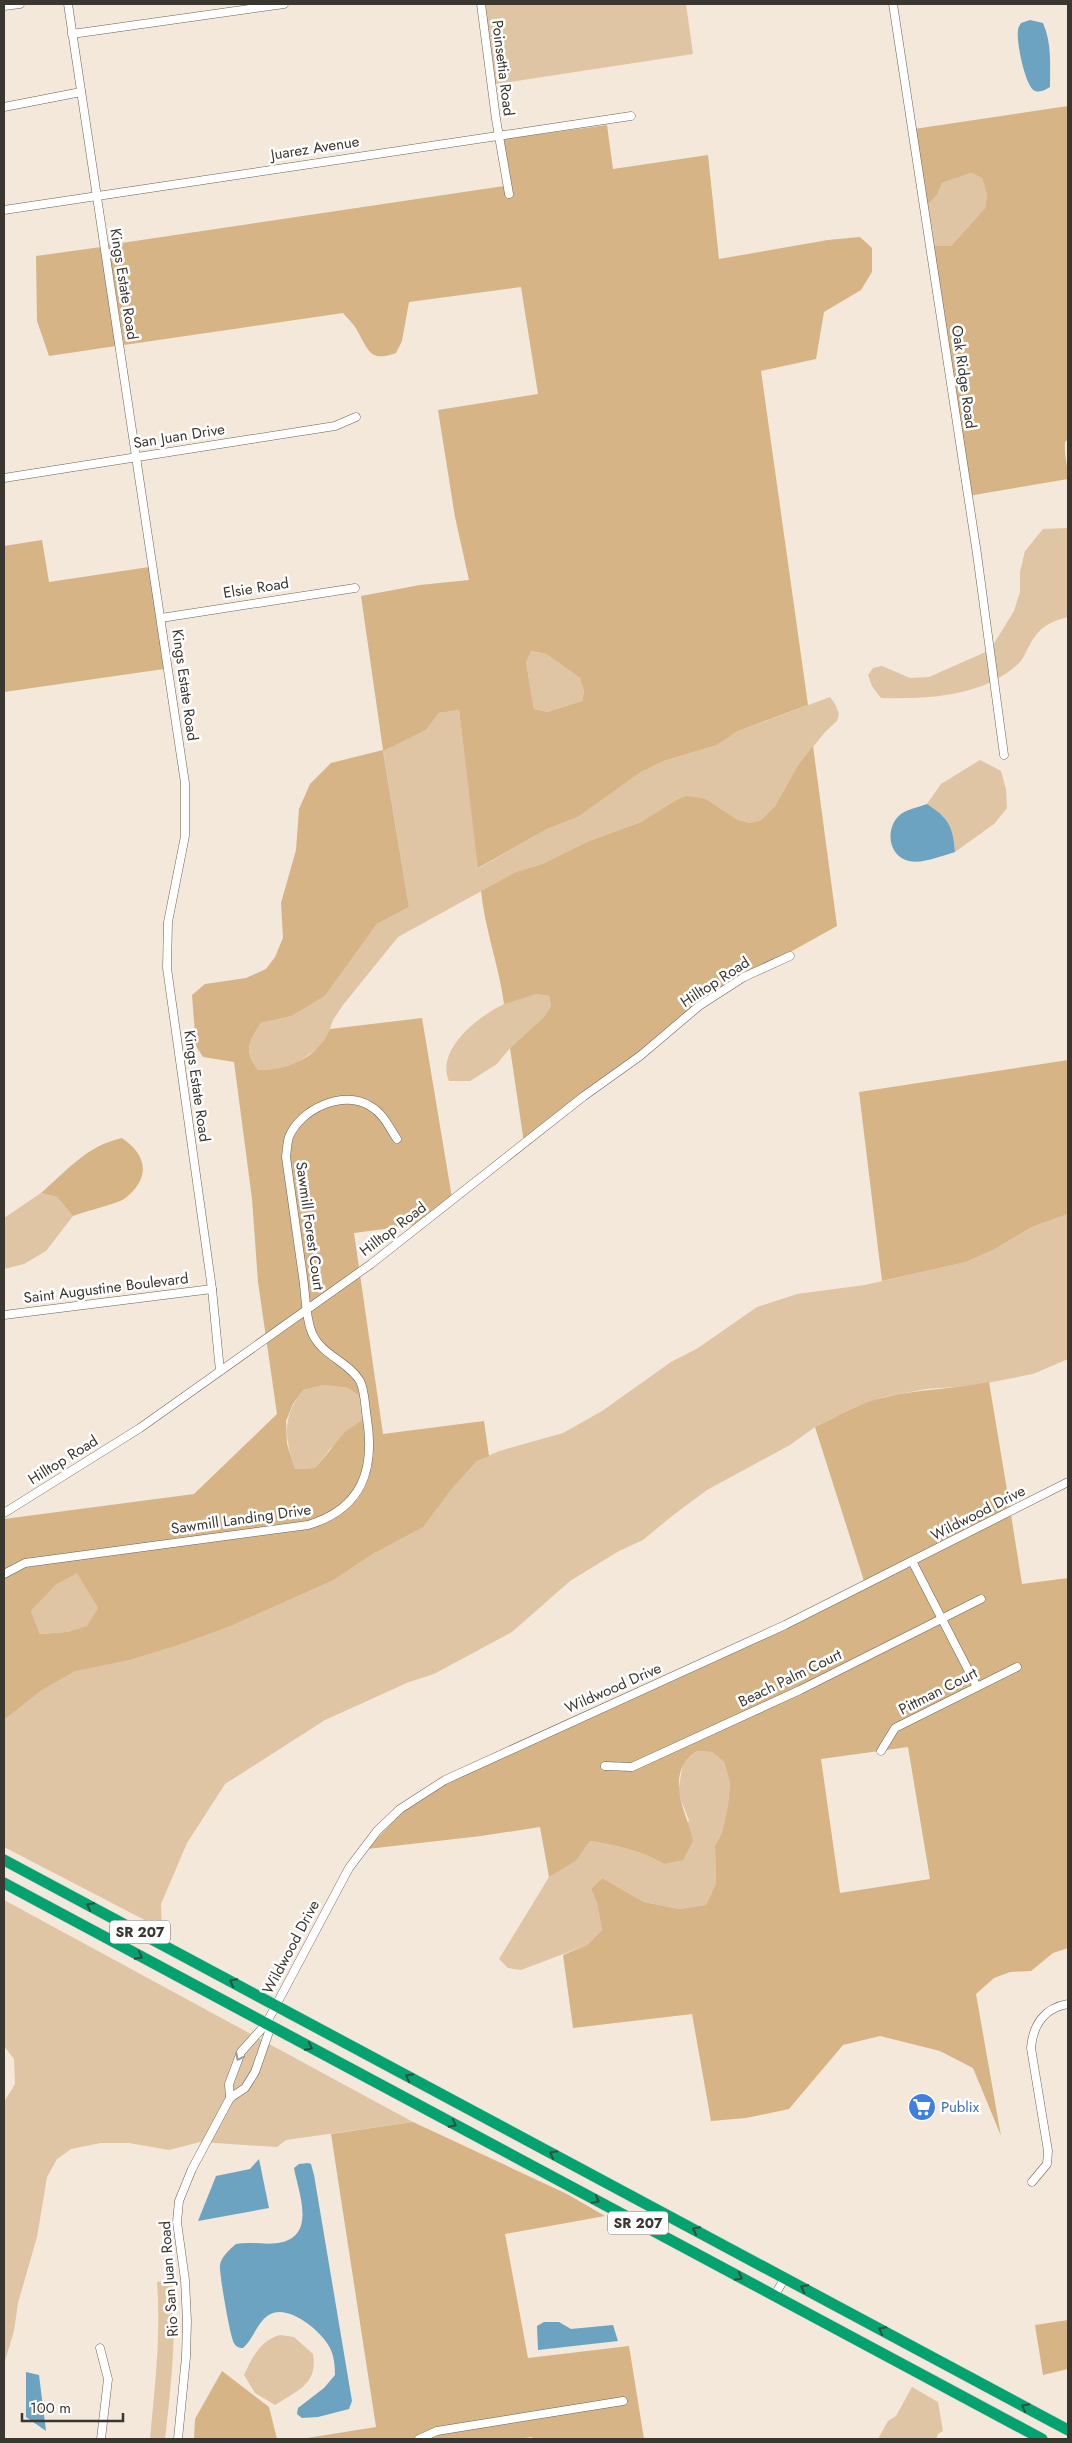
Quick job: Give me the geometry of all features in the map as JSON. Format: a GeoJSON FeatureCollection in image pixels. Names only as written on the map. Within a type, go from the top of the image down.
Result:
{"type":"FeatureCollection","features":[{"type":"Feature","properties":{"kind":"highway","name":"SR 207"},"geometry":{"type":"LineString","coordinates":[[4,1860],[1068,2430]]}},
{"type":"Feature","properties":{"kind":"highway","name":"SR 207"},"geometry":{"type":"LineString","coordinates":[[4,1883],[1042,2439]]}},
{"type":"Feature","properties":{"kind":"street"},"geometry":{"type":"LineString","coordinates":[[4,6],[20,4]]}},
{"type":"Feature","properties":{"kind":"street","name":"Kings Estate Road"},"geometry":{"type":"LineString","coordinates":[[68,4],[161,618],[186,800],[183,853],[167,930],[167,968],[212,1289],[220,1371]]}},
{"type":"Feature","properties":{"kind":"street"},"geometry":{"type":"LineString","coordinates":[[72,34],[284,4]]}},
{"type":"Feature","properties":{"kind":"street","name":"Poinsettia Road"},"geometry":{"type":"LineString","coordinates":[[481,4],[498,135],[509,194]]}},
{"type":"Feature","properties":{"kind":"street","name":"Oak Ridge Road"},"geometry":{"type":"LineString","coordinates":[[893,4],[977,554],[1004,755]]}},
{"type":"Feature","properties":{"kind":"street"},"geometry":{"type":"LineString","coordinates":[[4,107],[81,92]]}},
{"type":"Feature","properties":{"kind":"street","name":"Juarez Avenue"},"geometry":{"type":"LineString","coordinates":[[4,210],[369,154],[482,140],[498,135],[630,116]]}},
{"type":"Feature","properties":{"kind":"street","name":"San Juan Drive"},"geometry":{"type":"LineString","coordinates":[[4,478],[335,426],[356,417]]}},
{"type":"Feature","properties":{"kind":"street","name":"Elsie Road"},"geometry":{"type":"LineString","coordinates":[[161,618],[355,588]]}},
{"type":"Feature","properties":{"kind":"street","name":"Hilltop Road"},"geometry":{"type":"LineString","coordinates":[[4,1513],[140,1428],[406,1238],[584,1096],[640,1056],[699,1006],[744,977],[790,956]]}},
{"type":"Feature","properties":{"kind":"street","name":"Sawmill Forest Court"},"geometry":{"type":"LineString","coordinates":[[306,1309],[286,1156],[289,1138],[302,1120],[326,1103],[344,1099],[361,1101],[377,1110],[397,1139]]}},
{"type":"Feature","properties":{"kind":"street","name":"Saint Augustine Boulevard"},"geometry":{"type":"LineString","coordinates":[[4,1315],[212,1289]]}},
{"type":"Feature","properties":{"kind":"street","name":"Sawmill Landing Drive"},"geometry":{"type":"LineString","coordinates":[[4,1574],[25,1563],[308,1525],[334,1514],[349,1502],[366,1476],[370,1460],[370,1443],[361,1383],[353,1372],[319,1345],[313,1334],[306,1309]]}},
{"type":"Feature","properties":{"kind":"street","name":"Wildwood Drive"},"geometry":{"type":"LineString","coordinates":[[269,2025],[276,2005],[360,1851],[385,1823],[417,1796],[445,1780],[785,1625],[1068,1482]]}},
{"type":"Feature","properties":{"kind":"street"},"geometry":{"type":"LineString","coordinates":[[912,1561],[977,1687]]}},
{"type":"Feature","properties":{"kind":"street","name":"Beach Palm Court"},"geometry":{"type":"LineString","coordinates":[[605,1766],[632,1767],[800,1690],[982,1599]]}},
{"type":"Feature","properties":{"kind":"street","name":"Pittman Court"},"geometry":{"type":"LineString","coordinates":[[882,1751],[895,1728],[1018,1667]]}},
{"type":"Feature","properties":{"kind":"street"},"geometry":{"type":"LineString","coordinates":[[1032,2182],[1047,2164],[1048,2151],[1031,2048],[1032,2034],[1038,2021],[1048,2012],[1058,2006],[1068,2004]]}},
{"type":"Feature","properties":{"kind":"street","name":"Rio San Juan Road"},"geometry":{"type":"LineString","coordinates":[[230,2098],[229,2084],[241,2052],[269,2025]]}},
{"type":"Feature","properties":{"kind":"street","name":"Rio San Juan Road"},"geometry":{"type":"LineString","coordinates":[[178,2439],[186,2357],[187,2321],[185,2280],[177,2222],[179,2201],[192,2169],[230,2098],[245,2088],[255,2072],[269,2025]]}},
{"type":"Feature","properties":{"kind":"street"},"geometry":{"type":"LineString","coordinates":[[774,2296],[785,2278]]}},
{"type":"Feature","properties":{"kind":"street"},"geometry":{"type":"LineString","coordinates":[[100,2348],[108,2379],[101,2439]]}},
{"type":"Feature","properties":{"kind":"street"},"geometry":{"type":"LineString","coordinates":[[419,2439],[437,2431],[623,2401]]}},
{"type":"Feature","properties":{"kind":"shaded area"},"geometry":{"type":"Polygon","coordinates":[[[479,4],[686,4],[693,54],[490,85],[479,4]]]}},
{"type":"Feature","properties":{"kind":"shaded area"},"geometry":{"type":"Polygon","coordinates":[[[1068,106],[1068,439],[1065,442],[1065,447],[1068,479],[968,496],[931,246],[951,246],[985,208],[987,195],[982,178],[971,173],[942,183],[937,195],[925,208],[914,129],[1068,106]]]}},
{"type":"Feature","properties":{"kind":"shaded area"},"geometry":{"type":"Polygon","coordinates":[[[607,125],[613,169],[708,155],[719,259],[828,240],[860,237],[872,248],[872,272],[861,290],[824,312],[816,359],[761,371],[808,705],[738,731],[717,745],[664,761],[641,772],[578,817],[547,829],[478,868],[459,710],[439,713],[426,730],[383,751],[409,907],[377,924],[325,996],[292,1016],[261,1023],[253,1036],[249,1051],[250,1057],[258,1070],[280,1068],[291,1065],[310,1055],[325,1039],[330,1029],[422,1018],[452,1198],[421,1224],[354,1233],[383,1434],[484,1421],[489,1456],[477,1461],[450,1491],[423,1527],[376,1552],[334,1580],[231,1626],[179,1645],[130,1660],[75,1671],[42,1690],[4,1720],[4,1519],[194,1494],[277,1414],[258,1282],[252,1199],[234,1062],[203,1057],[196,1046],[192,995],[205,984],[246,978],[266,969],[275,957],[283,938],[281,903],[296,850],[299,809],[310,784],[331,763],[383,750],[361,596],[420,585],[469,580],[455,517],[438,410],[538,394],[521,287],[409,302],[402,341],[396,353],[388,356],[376,356],[368,350],[355,327],[343,313],[124,345],[108,245],[504,186],[498,140],[607,125]],[[531,651],[526,662],[534,709],[547,712],[582,701],[584,692],[580,678],[546,654],[531,651]],[[324,1385],[303,1390],[293,1404],[286,1421],[287,1444],[295,1469],[315,1468],[346,1431],[365,1418],[368,1402],[348,1388],[324,1385]],[[77,1573],[57,1584],[31,1611],[40,1634],[67,1632],[87,1626],[98,1608],[77,1573]]]}},
{"type":"Feature","properties":{"kind":"shaded area"},"geometry":{"type":"Polygon","coordinates":[[[971,173],[982,178],[987,195],[985,208],[951,246],[931,246],[925,208],[937,195],[942,183],[971,173]]]}},
{"type":"Feature","properties":{"kind":"shaded area"},"geometry":{"type":"Polygon","coordinates":[[[101,247],[116,346],[49,356],[37,321],[36,256],[101,247]]]}},
{"type":"Feature","properties":{"kind":"shaded area"},"geometry":{"type":"Polygon","coordinates":[[[1068,528],[1068,617],[1044,627],[1036,635],[1018,664],[1004,675],[971,690],[917,698],[881,698],[872,686],[868,675],[873,668],[882,666],[910,678],[929,677],[990,650],[1014,611],[1020,592],[1020,572],[1025,551],[1043,529],[1068,528]]]}},
{"type":"Feature","properties":{"kind":"shaded area"},"geometry":{"type":"Polygon","coordinates":[[[42,540],[49,582],[149,567],[164,669],[4,692],[4,546],[42,540]]]}},
{"type":"Feature","properties":{"kind":"shaded area"},"geometry":{"type":"Polygon","coordinates":[[[530,651],[546,654],[580,678],[584,692],[582,701],[547,712],[534,709],[526,662],[530,651]]]}},
{"type":"Feature","properties":{"kind":"shaded area"},"geometry":{"type":"Polygon","coordinates":[[[830,697],[839,714],[837,721],[826,731],[798,765],[775,806],[761,820],[750,823],[738,820],[706,799],[676,800],[641,822],[589,841],[542,864],[516,872],[398,937],[343,1005],[333,1020],[325,1043],[297,1063],[274,1070],[258,1070],[253,1063],[250,1057],[249,1046],[261,1023],[292,1016],[325,996],[377,924],[409,907],[383,750],[426,730],[439,713],[459,710],[479,868],[547,829],[578,817],[641,772],[664,761],[717,745],[738,731],[830,697]]]}},
{"type":"Feature","properties":{"kind":"shaded area"},"geometry":{"type":"Polygon","coordinates":[[[813,746],[837,926],[708,998],[524,1143],[510,1048],[544,1017],[551,1006],[549,996],[536,994],[504,1004],[481,891],[516,872],[542,864],[589,841],[641,822],[676,800],[687,796],[706,799],[738,820],[750,823],[761,820],[775,806],[798,765],[813,746]]]}},
{"type":"Feature","properties":{"kind":"shaded area"},"geometry":{"type":"Polygon","coordinates":[[[980,760],[1001,771],[1006,789],[1007,808],[994,824],[955,852],[953,835],[948,823],[945,818],[927,804],[941,784],[980,760]]]}},
{"type":"Feature","properties":{"kind":"shaded area"},"geometry":{"type":"Polygon","coordinates":[[[536,994],[549,996],[551,1006],[544,1017],[510,1048],[497,1064],[470,1081],[449,1081],[446,1069],[448,1057],[462,1034],[496,1008],[521,997],[536,994]]]}},
{"type":"Feature","properties":{"kind":"shaded area"},"geometry":{"type":"Polygon","coordinates":[[[1068,1060],[1068,1214],[1032,1227],[993,1250],[966,1262],[882,1281],[859,1092],[1068,1060]]]}},
{"type":"Feature","properties":{"kind":"shaded area"},"geometry":{"type":"Polygon","coordinates":[[[122,1138],[137,1152],[143,1168],[139,1184],[124,1199],[73,1216],[57,1197],[41,1193],[88,1153],[109,1142],[122,1138]]]}},
{"type":"Feature","properties":{"kind":"shaded area"},"geometry":{"type":"Polygon","coordinates":[[[41,1193],[57,1197],[73,1216],[46,1251],[24,1264],[4,1269],[4,1218],[41,1193]]]}},
{"type":"Feature","properties":{"kind":"shaded area"},"geometry":{"type":"Polygon","coordinates":[[[1068,1214],[1068,1359],[1033,1374],[971,1386],[926,1389],[884,1397],[855,1407],[815,1427],[790,1445],[707,1490],[643,1540],[619,1551],[570,1581],[512,1632],[434,1674],[409,1682],[325,1720],[225,1784],[187,1843],[161,1904],[162,1929],[4,1847],[4,1720],[42,1690],[75,1670],[130,1660],[179,1645],[231,1626],[334,1580],[376,1552],[450,1491],[477,1461],[499,1451],[563,1433],[602,1411],[671,1362],[698,1348],[757,1307],[797,1294],[865,1285],[966,1262],[993,1250],[1032,1227],[1068,1214]]]}},
{"type":"Feature","properties":{"kind":"shaded area"},"geometry":{"type":"Polygon","coordinates":[[[989,1382],[1010,1508],[864,1581],[815,1427],[877,1399],[912,1392],[989,1382]]]}},
{"type":"Feature","properties":{"kind":"shaded area"},"geometry":{"type":"Polygon","coordinates":[[[324,1385],[348,1388],[368,1402],[365,1418],[329,1450],[315,1468],[295,1469],[287,1438],[288,1419],[291,1410],[303,1390],[324,1385]]]}},
{"type":"Feature","properties":{"kind":"shaded area"},"geometry":{"type":"Polygon","coordinates":[[[1011,1515],[1022,1584],[1068,1578],[1068,1948],[1053,1953],[1031,1971],[1010,1972],[994,1978],[976,1994],[1001,2136],[973,2068],[940,2051],[880,2036],[843,2045],[789,2109],[746,2118],[711,2121],[692,2014],[573,2028],[563,1955],[587,1945],[602,1930],[597,1903],[591,1889],[602,1878],[644,1902],[679,1909],[706,1905],[716,1883],[715,1846],[722,1832],[728,1805],[730,1783],[724,1762],[712,1752],[697,1751],[684,1763],[680,1775],[680,1794],[693,1841],[683,1860],[664,1864],[638,1852],[590,1841],[576,1861],[549,1877],[540,1827],[367,1849],[403,1811],[447,1783],[787,1628],[1011,1515]],[[908,1747],[821,1759],[840,1893],[930,1879],[908,1747]]]}},
{"type":"Feature","properties":{"kind":"shaded area"},"geometry":{"type":"Polygon","coordinates":[[[77,1572],[98,1608],[88,1626],[67,1632],[40,1634],[31,1611],[57,1584],[77,1572]]]}},
{"type":"Feature","properties":{"kind":"shaded area"},"geometry":{"type":"Polygon","coordinates":[[[697,1751],[712,1752],[724,1762],[730,1783],[728,1805],[722,1832],[715,1846],[716,1883],[706,1905],[679,1909],[644,1902],[602,1878],[591,1889],[597,1903],[602,1930],[587,1945],[521,1970],[508,1968],[499,1959],[549,1877],[576,1861],[590,1841],[637,1852],[664,1864],[689,1820],[678,1793],[683,1763],[697,1751]]]}},
{"type":"Feature","properties":{"kind":"shaded area"},"geometry":{"type":"Polygon","coordinates":[[[4,1900],[413,2122],[286,2140],[277,2147],[200,2142],[169,2150],[129,2143],[101,2143],[71,2149],[57,2159],[47,2177],[37,2237],[18,2303],[14,2331],[4,2364],[4,2102],[15,2084],[14,2059],[4,2046],[4,1900]]]}},
{"type":"Feature","properties":{"kind":"shaded area"},"geometry":{"type":"Polygon","coordinates":[[[413,2122],[567,2194],[605,2216],[505,2234],[528,2358],[629,2346],[644,2439],[533,2439],[532,2437],[518,2439],[301,2439],[376,2427],[331,2134],[413,2122]]]}},
{"type":"Feature","properties":{"kind":"shaded area"},"geometry":{"type":"Polygon","coordinates":[[[172,2280],[174,2340],[165,2439],[150,2439],[158,2342],[157,2282],[172,2280]]]}},
{"type":"Feature","properties":{"kind":"shaded area"},"geometry":{"type":"Polygon","coordinates":[[[1068,2320],[1068,2369],[1043,2375],[1035,2325],[1068,2320]]]}},
{"type":"Feature","properties":{"kind":"shaded area"},"geometry":{"type":"Polygon","coordinates":[[[280,2335],[294,2337],[313,2354],[314,2364],[312,2373],[304,2385],[275,2405],[255,2393],[244,2375],[258,2350],[267,2341],[280,2335]]]}},
{"type":"Feature","properties":{"kind":"shaded area"},"geometry":{"type":"Polygon","coordinates":[[[222,2371],[269,2407],[277,2439],[194,2439],[195,2419],[222,2371]]]}},
{"type":"Feature","properties":{"kind":"shaded area"},"geometry":{"type":"Polygon","coordinates":[[[912,2387],[938,2402],[943,2431],[938,2434],[936,2439],[878,2439],[888,2421],[896,2416],[912,2387]]]}},
{"type":"Feature","properties":{"kind":"water"},"geometry":{"type":"Polygon","coordinates":[[[1030,20],[1043,23],[1049,47],[1050,87],[1039,92],[1031,88],[1028,81],[1018,43],[1018,29],[1021,23],[1030,20]]]}},
{"type":"Feature","properties":{"kind":"water"},"geometry":{"type":"Polygon","coordinates":[[[927,804],[945,818],[948,823],[953,835],[955,852],[926,861],[909,861],[896,853],[893,847],[891,840],[892,826],[901,814],[927,804]]]}},
{"type":"Feature","properties":{"kind":"water"},"geometry":{"type":"Polygon","coordinates":[[[259,2159],[269,2208],[198,2221],[216,2176],[250,2169],[259,2159]]]}},
{"type":"Feature","properties":{"kind":"water"},"geometry":{"type":"Polygon","coordinates":[[[299,2164],[311,2164],[314,2175],[352,2401],[349,2409],[318,2417],[302,2418],[297,2414],[298,2408],[324,2388],[335,2375],[334,2361],[330,2348],[306,2322],[281,2312],[273,2313],[263,2320],[243,2348],[237,2346],[232,2338],[220,2265],[224,2256],[236,2244],[277,2243],[293,2237],[299,2230],[302,2221],[301,2199],[294,2168],[299,2164]]]}},
{"type":"Feature","properties":{"kind":"water"},"geometry":{"type":"Polygon","coordinates":[[[544,2322],[559,2322],[571,2329],[613,2325],[618,2341],[538,2350],[537,2326],[544,2322]]]}},
{"type":"Feature","properties":{"kind":"water"},"geometry":{"type":"Polygon","coordinates":[[[26,2372],[39,2375],[46,2431],[26,2417],[26,2372]]]}},
{"type":"Feature","properties":{"kind":"place","name":"Publix"},"geometry":{"type":"Point","coordinates":[922,2107]}}]}
